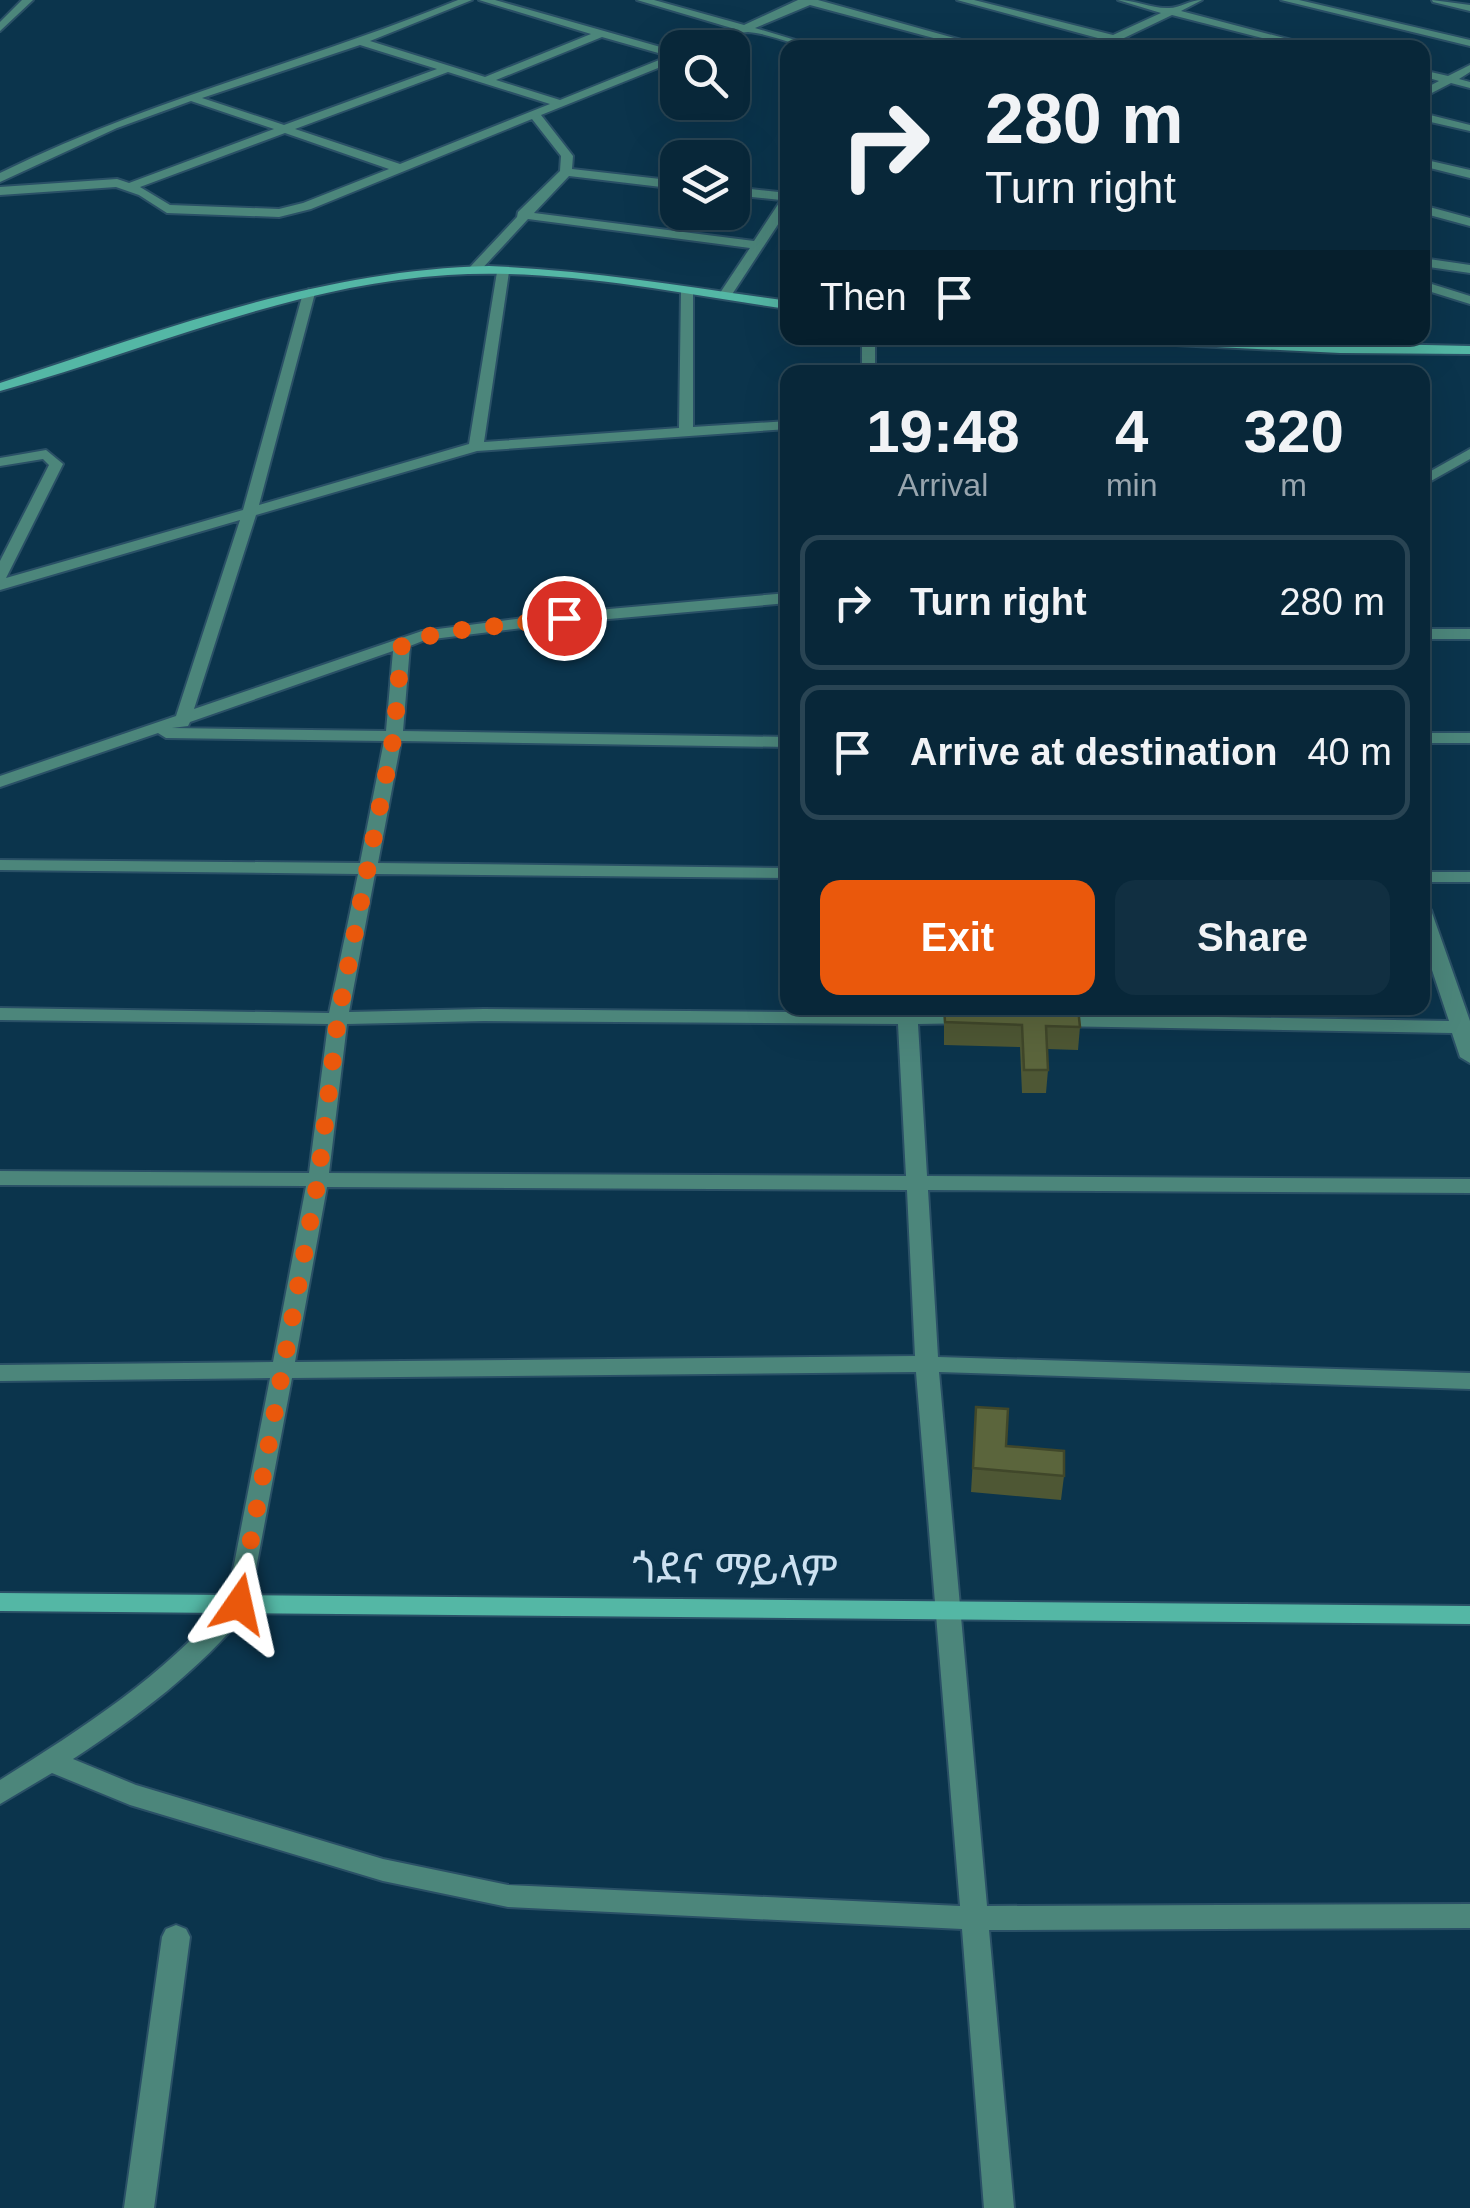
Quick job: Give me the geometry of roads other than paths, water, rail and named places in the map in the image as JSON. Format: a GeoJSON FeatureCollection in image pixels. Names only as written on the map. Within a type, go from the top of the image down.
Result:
{"type":"FeatureCollection","features":[{"type":"Feature","properties":{"kind":"street"},"geometry":{"type":"LineString","coordinates":[[0,28],[28,0]]}},
{"type":"Feature","properties":{"kind":"street"},"geometry":{"type":"LineString","coordinates":[[484,0],[660,51]]}},
{"type":"Feature","properties":{"kind":"street"},"geometry":{"type":"LineString","coordinates":[[642,0],[787,40]]}},
{"type":"Feature","properties":{"kind":"street"},"geometry":{"type":"LineString","coordinates":[[745,29],[808,0],[956,40]]}},
{"type":"Feature","properties":{"kind":"street"},"geometry":{"type":"LineString","coordinates":[[962,0],[1121,40]]}},
{"type":"Feature","properties":{"kind":"street"},"geometry":{"type":"LineString","coordinates":[[1123,0],[1286,40]]}},
{"type":"Feature","properties":{"kind":"street"},"geometry":{"type":"LineString","coordinates":[[1110,40],[1197,0]]}},
{"type":"Feature","properties":{"kind":"street"},"geometry":{"type":"LineString","coordinates":[[1286,0],[1470,44]]}},
{"type":"Feature","properties":{"kind":"street"},"geometry":{"type":"LineString","coordinates":[[1436,0],[1470,8]]}},
{"type":"Feature","properties":{"kind":"street"},"geometry":{"type":"LineString","coordinates":[[0,178],[192,98],[361,42],[459,1]]}},
{"type":"Feature","properties":{"kind":"street"},"geometry":{"type":"LineString","coordinates":[[486,80],[599,34]]}},
{"type":"Feature","properties":{"kind":"street"},"geometry":{"type":"LineString","coordinates":[[361,42],[559,103]]}},
{"type":"Feature","properties":{"kind":"street"},"geometry":{"type":"LineString","coordinates":[[132,186],[167,209],[278,213],[660,63]]}},
{"type":"Feature","properties":{"kind":"street"},"geometry":{"type":"LineString","coordinates":[[1430,90],[1470,68]]}},
{"type":"Feature","properties":{"kind":"street"},"geometry":{"type":"LineString","coordinates":[[0,191],[96,182],[132,186],[448,69]]}},
{"type":"Feature","properties":{"kind":"street"},"geometry":{"type":"LineString","coordinates":[[1430,75],[1470,85]]}},
{"type":"Feature","properties":{"kind":"street"},"geometry":{"type":"LineString","coordinates":[[192,98],[399,168]]}},
{"type":"Feature","properties":{"kind":"street"},"geometry":{"type":"LineString","coordinates":[[474,270],[566,172],[567,156],[535,115]]}},
{"type":"Feature","properties":{"kind":"street"},"geometry":{"type":"LineString","coordinates":[[1430,118],[1470,128]]}},
{"type":"Feature","properties":{"kind":"street"},"geometry":{"type":"LineString","coordinates":[[1430,164],[1470,174]]}},
{"type":"Feature","properties":{"kind":"street"},"geometry":{"type":"LineString","coordinates":[[566,172],[660,182]]}},
{"type":"Feature","properties":{"kind":"street"},"geometry":{"type":"LineString","coordinates":[[750,193],[780,197]]}},
{"type":"Feature","properties":{"kind":"street"},"geometry":{"type":"LineString","coordinates":[[724,296],[780,211]]}},
{"type":"Feature","properties":{"kind":"street"},"geometry":{"type":"LineString","coordinates":[[1430,211],[1470,222]]}},
{"type":"Feature","properties":{"kind":"street"},"geometry":{"type":"LineString","coordinates":[[522,215],[758,245]]}},
{"type":"Feature","properties":{"kind":"street"},"geometry":{"type":"LineString","coordinates":[[1430,263],[1470,269]]}},
{"type":"Feature","properties":{"kind":"street"},"geometry":{"type":"LineString","coordinates":[[0,387],[309,294],[474,270],[780,304]]}},
{"type":"Feature","properties":{"kind":"street"},"geometry":{"type":"LineString","coordinates":[[476,446],[503,272]]}},
{"type":"Feature","properties":{"kind":"street"},"geometry":{"type":"LineString","coordinates":[[1430,288],[1470,300]]}},
{"type":"Feature","properties":{"kind":"street"},"geometry":{"type":"LineString","coordinates":[[686,431],[687,292]]}},
{"type":"Feature","properties":{"kind":"street"},"geometry":{"type":"LineString","coordinates":[[182,722],[251,510],[309,294]]}},
{"type":"Feature","properties":{"kind":"street"},"geometry":{"type":"LineString","coordinates":[[1256,345],[1470,350]]}},
{"type":"Feature","properties":{"kind":"street"},"geometry":{"type":"LineString","coordinates":[[1,575],[476,446],[780,426]]}},
{"type":"Feature","properties":{"kind":"street"},"geometry":{"type":"LineString","coordinates":[[0,462],[32,453],[46,454],[56,464],[1,575]]}},
{"type":"Feature","properties":{"kind":"street"},"geometry":{"type":"LineString","coordinates":[[1430,477],[1470,453]]}},
{"type":"Feature","properties":{"kind":"street"},"geometry":{"type":"LineString","coordinates":[[0,782],[402,643],[444,632],[780,599]]}},
{"type":"Feature","properties":{"kind":"street"},"geometry":{"type":"LineString","coordinates":[[1430,634],[1470,634]]}},
{"type":"Feature","properties":{"kind":"street"},"geometry":{"type":"LineString","coordinates":[[0,1793],[154,1690],[207,1646],[239,1604],[318,1180],[338,1018],[394,735],[402,643]]}},
{"type":"Feature","properties":{"kind":"street"},"geometry":{"type":"LineString","coordinates":[[150,733],[780,742]]}},
{"type":"Feature","properties":{"kind":"street"},"geometry":{"type":"LineString","coordinates":[[1430,738],[1470,738]]}},
{"type":"Feature","properties":{"kind":"street"},"geometry":{"type":"LineString","coordinates":[[0,866],[367,866],[780,873]]}},
{"type":"Feature","properties":{"kind":"street"},"geometry":{"type":"LineString","coordinates":[[1430,877],[1470,877]]}},
{"type":"Feature","properties":{"kind":"street"},"geometry":{"type":"LineString","coordinates":[[1430,932],[1465,1027],[1470,1057]]}},
{"type":"Feature","properties":{"kind":"street"},"geometry":{"type":"LineString","coordinates":[[0,1014],[338,1018],[780,1014]]}},
{"type":"Feature","properties":{"kind":"street"},"geometry":{"type":"LineString","coordinates":[[907,1015],[927,1364],[952,1611],[999,2208]]}},
{"type":"Feature","properties":{"kind":"street"},"geometry":{"type":"LineString","coordinates":[[933,1015],[985,1019]]}},
{"type":"Feature","properties":{"kind":"street"},"geometry":{"type":"LineString","coordinates":[[1024,1020],[1465,1027]]}},
{"type":"Feature","properties":{"kind":"street"},"geometry":{"type":"LineString","coordinates":[[0,1178],[1470,1186]]}},
{"type":"Feature","properties":{"kind":"street"},"geometry":{"type":"LineString","coordinates":[[0,1373],[927,1364],[1470,1382]]}},
{"type":"Feature","properties":{"kind":"street","name":"ጎደና ማይላም"},"geometry":{"type":"LineString","coordinates":[[0,1602],[1470,1615]]}},
{"type":"Feature","properties":{"kind":"street"},"geometry":{"type":"LineString","coordinates":[[50,1761],[130,1794],[382,1870],[508,1896],[974,1918],[1470,1916]]}},
{"type":"Feature","properties":{"kind":"street"},"geometry":{"type":"LineString","coordinates":[[139,2208],[176,1937]]}}]}
